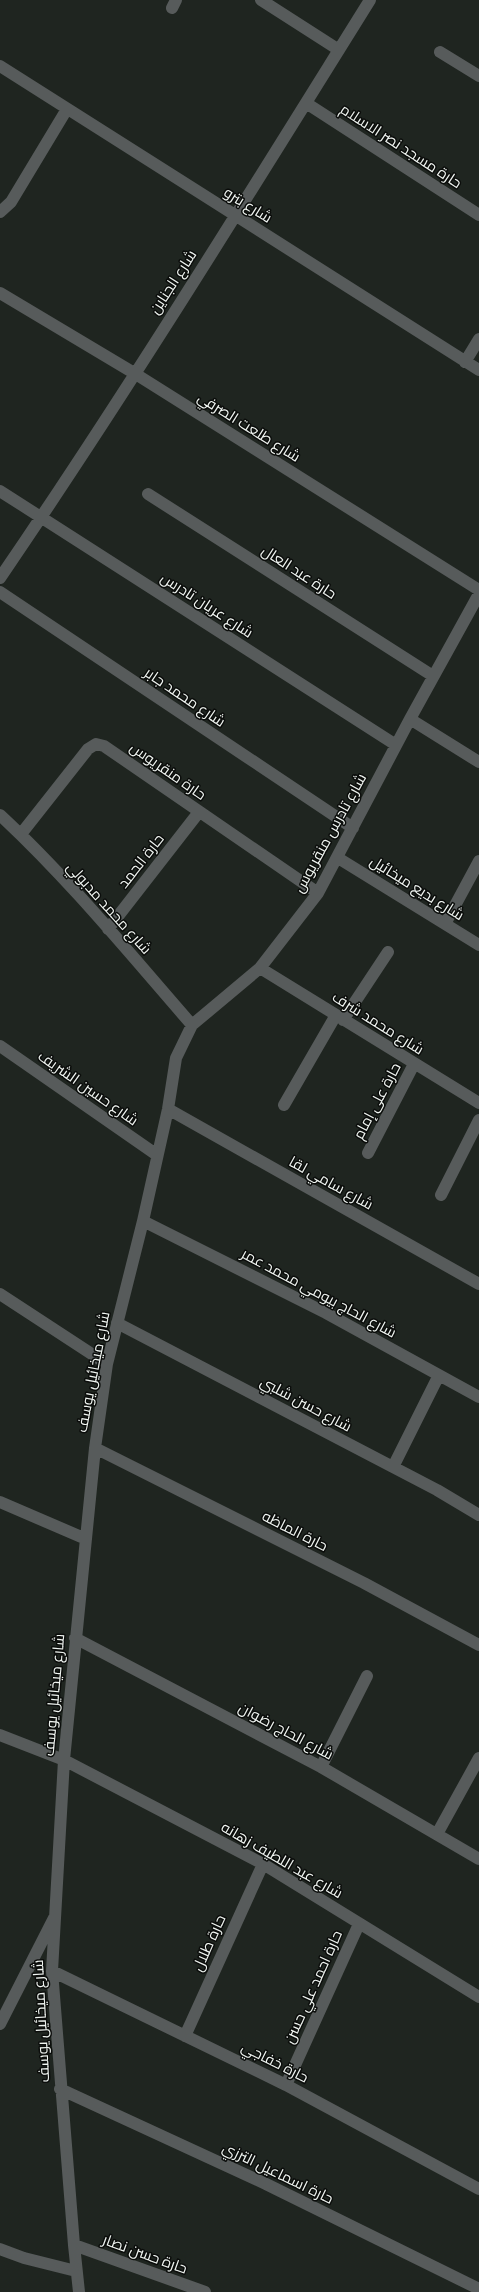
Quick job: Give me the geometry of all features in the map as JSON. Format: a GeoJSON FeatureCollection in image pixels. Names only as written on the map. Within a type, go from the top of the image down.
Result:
{"type":"FeatureCollection","features":[{"type":"Feature","properties":{"kind":"street"},"geometry":{"type":"LineString","coordinates":[[261,0],[339,50]]}},
{"type":"Feature","properties":{"kind":"street","name":"شارع الجناين"},"geometry":{"type":"LineString","coordinates":[[0,578],[42,517],[235,216],[370,0]]}},
{"type":"Feature","properties":{"kind":"street"},"geometry":{"type":"LineString","coordinates":[[440,52],[479,76]]}},
{"type":"Feature","properties":{"kind":"street","name":"شارع بترو"},"geometry":{"type":"LineString","coordinates":[[0,66],[66,110],[479,370]]}},
{"type":"Feature","properties":{"kind":"street","name":"حارة مسجد نصر الاسلام"},"geometry":{"type":"LineString","coordinates":[[306,103],[479,216]]}},
{"type":"Feature","properties":{"kind":"street"},"geometry":{"type":"LineString","coordinates":[[0,212],[10,202],[66,110]]}},
{"type":"Feature","properties":{"kind":"street","name":"شارع طلعت الصرفي"},"geometry":{"type":"LineString","coordinates":[[0,293],[134,373],[479,590]]}},
{"type":"Feature","properties":{"kind":"street"},"geometry":{"type":"LineString","coordinates":[[465,362],[479,339]]}},
{"type":"Feature","properties":{"kind":"street","name":"شارع عريان تادرس"},"geometry":{"type":"LineString","coordinates":[[0,491],[396,746]]}},
{"type":"Feature","properties":{"kind":"street","name":"حارة عبد العال"},"geometry":{"type":"LineString","coordinates":[[148,494],[433,676]]}},
{"type":"Feature","properties":{"kind":"street","name":"شارع محمد جابر"},"geometry":{"type":"LineString","coordinates":[[0,592],[353,828]]}},
{"type":"Feature","properties":{"kind":"street","name":"شارع تادرس منقريوس"},"geometry":{"type":"LineString","coordinates":[[168,1109],[176,1058],[192,1025],[260,968],[318,893],[338,858],[433,676],[479,594]]}},
{"type":"Feature","properties":{"kind":"street"},"geometry":{"type":"LineString","coordinates":[[410,719],[479,762]]}},
{"type":"Feature","properties":{"kind":"street","name":"حارة منقريوس"},"geometry":{"type":"LineString","coordinates":[[21,834],[88,749],[96,744],[104,746],[318,893]]}},
{"type":"Feature","properties":{"kind":"street","name":"حارة الحمد"},"geometry":{"type":"LineString","coordinates":[[108,929],[199,812]]}},
{"type":"Feature","properties":{"kind":"street","name":"شارع محمد مدبولي"},"geometry":{"type":"LineString","coordinates":[[0,815],[21,834],[108,929],[192,1025]]}},
{"type":"Feature","properties":{"kind":"street","name":"شارع بديع ميخائيل"},"geometry":{"type":"LineString","coordinates":[[338,858],[479,945]]}},
{"type":"Feature","properties":{"kind":"street"},"geometry":{"type":"LineString","coordinates":[[445,924],[479,861]]}},
{"type":"Feature","properties":{"kind":"street"},"geometry":{"type":"LineString","coordinates":[[284,1104],[339,1018],[388,952]]}},
{"type":"Feature","properties":{"kind":"street","name":"شارع محمد شرف"},"geometry":{"type":"LineString","coordinates":[[260,968],[479,1104]]}},
{"type":"Feature","properties":{"kind":"street","name":"شارع حسين الشريف"},"geometry":{"type":"LineString","coordinates":[[0,1046],[157,1156]]}},
{"type":"Feature","properties":{"kind":"street","name":"حارة على إمام"},"geometry":{"type":"LineString","coordinates":[[368,1153],[414,1064]]}},
{"type":"Feature","properties":{"kind":"street","name":"شارع ميخائيل يوسف"},"geometry":{"type":"LineString","coordinates":[[79,2292],[60,2089],[52,1971],[64,1760],[95,1448],[107,1364],[143,1221],[168,1109]]}},
{"type":"Feature","properties":{"kind":"street","name":"شارع سامي لقا"},"geometry":{"type":"LineString","coordinates":[[168,1109],[479,1284]]}},
{"type":"Feature","properties":{"kind":"street"},"geometry":{"type":"LineString","coordinates":[[442,1195],[479,1120]]}},
{"type":"Feature","properties":{"kind":"street","name":"شارع الحاج بيومي محمد عمر"},"geometry":{"type":"LineString","coordinates":[[143,1221],[326,1313],[479,1397]]}},
{"type":"Feature","properties":{"kind":"street"},"geometry":{"type":"LineString","coordinates":[[0,1294],[107,1364]]}},
{"type":"Feature","properties":{"kind":"street","name":"شارع حسن شلبي"},"geometry":{"type":"LineString","coordinates":[[117,1323],[392,1467],[479,1515]]}},
{"type":"Feature","properties":{"kind":"street"},"geometry":{"type":"LineString","coordinates":[[392,1467],[439,1375]]}},
{"type":"Feature","properties":{"kind":"street","name":"حارة الماظه"},"geometry":{"type":"LineString","coordinates":[[95,1448],[364,1583],[479,1645]]}},
{"type":"Feature","properties":{"kind":"street"},"geometry":{"type":"LineString","coordinates":[[0,1502],[86,1539]]}},
{"type":"Feature","properties":{"kind":"street","name":"شارع الحاج رضوان"},"geometry":{"type":"LineString","coordinates":[[75,1638],[321,1767],[479,1859]]}},
{"type":"Feature","properties":{"kind":"street"},"geometry":{"type":"LineString","coordinates":[[321,1767],[367,1676]]}},
{"type":"Feature","properties":{"kind":"street","name":"شارع عبد اللطيف زهانه"},"geometry":{"type":"LineString","coordinates":[[0,1735],[64,1760],[263,1864],[479,1997]]}},
{"type":"Feature","properties":{"kind":"street"},"geometry":{"type":"LineString","coordinates":[[437,1834],[479,1758]]}},
{"type":"Feature","properties":{"kind":"street","name":"حارة طلال"},"geometry":{"type":"LineString","coordinates":[[186,2036],[263,1864]]}},
{"type":"Feature","properties":{"kind":"street"},"geometry":{"type":"LineString","coordinates":[[0,2024],[56,1914]]}},
{"type":"Feature","properties":{"kind":"street","name":"حارة احمد علي حسن"},"geometry":{"type":"LineString","coordinates":[[286,2085],[359,1924]]}},
{"type":"Feature","properties":{"kind":"street","name":"حارة خفاجي"},"geometry":{"type":"LineString","coordinates":[[52,1971],[286,2085],[479,2189]]}},
{"type":"Feature","properties":{"kind":"street","name":"حارة اسماعيل الترزي"},"geometry":{"type":"LineString","coordinates":[[60,2089],[266,2184],[479,2289]]}},
{"type":"Feature","properties":{"kind":"street","name":"حارة حسن نصار"},"geometry":{"type":"LineString","coordinates":[[74,2245],[205,2292]]}},
{"type":"Feature","properties":{"kind":"street"},"geometry":{"type":"LineString","coordinates":[[0,2249],[24,2258],[76,2271]]}}]}
